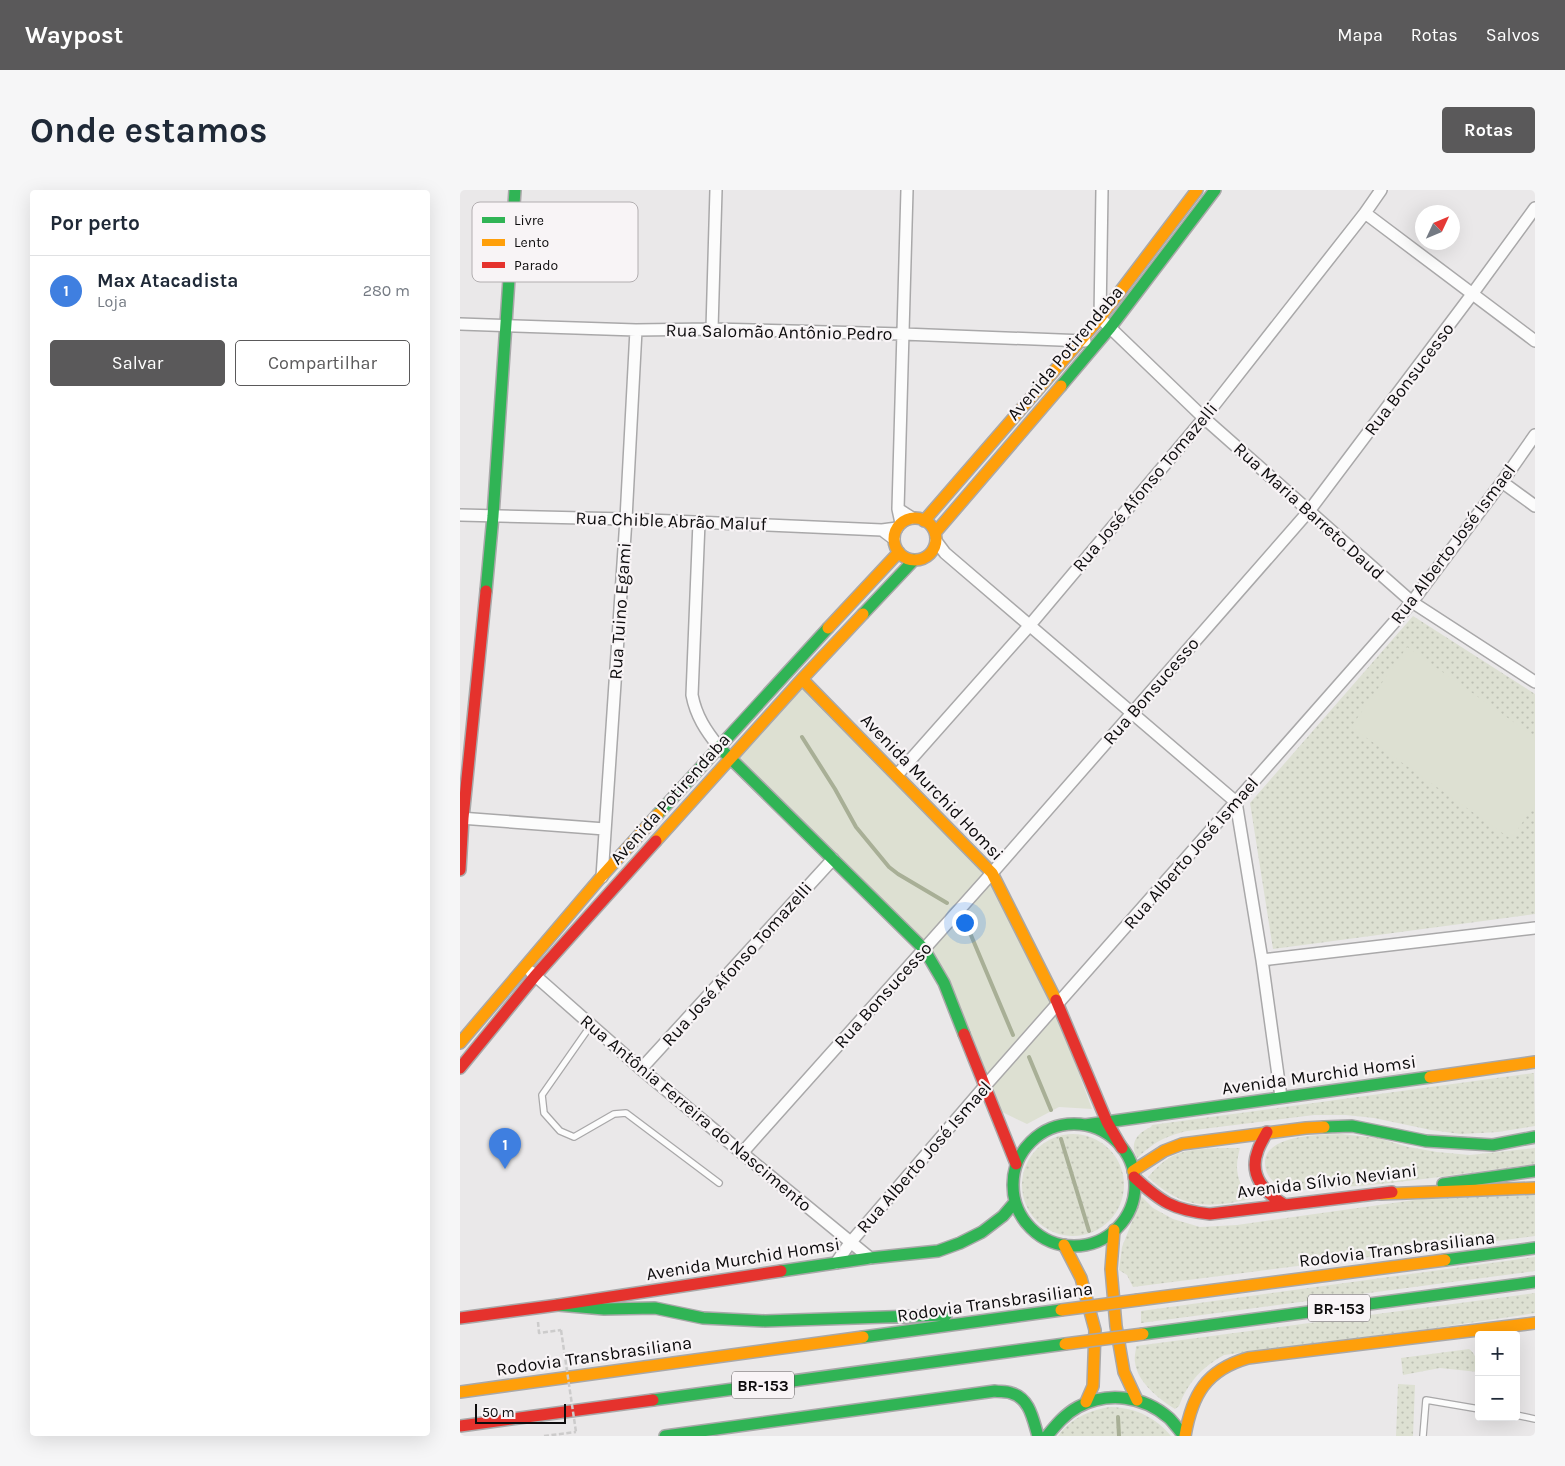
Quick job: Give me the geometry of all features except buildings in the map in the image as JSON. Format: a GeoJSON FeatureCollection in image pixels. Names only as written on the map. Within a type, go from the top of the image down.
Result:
{"type":"FeatureCollection","features":[{"type":"Feature","properties":{"kind":"main road","name":"Avenida Potirendaba"},"geometry":{"type":"LineString","coordinates":[[924,520],[1081,341],[1198,190]]}},
{"type":"Feature","properties":{"kind":"main road","name":"Avenida Potirendaba"},"geometry":{"type":"LineString","coordinates":[[935,542],[1110,328],[1215,190]]}},
{"type":"Feature","properties":{"kind":"main road"},"geometry":{"type":"LineString","coordinates":[[460,870],[461,818],[494,516],[509,282]]}},
{"type":"Feature","properties":{"kind":"main road"},"geometry":{"type":"LineString","coordinates":[[924,520],[933,528],[935,542],[924,559],[914,560],[905,558],[898,552],[901,527],[924,520]]}},
{"type":"Feature","properties":{"kind":"main road","name":"Avenida Potirendaba"},"geometry":{"type":"LineString","coordinates":[[460,1044],[602,876],[898,552]]}},
{"type":"Feature","properties":{"kind":"main road","name":"Avenida Potirendaba"},"geometry":{"type":"LineString","coordinates":[[460,1068],[535,976],[613,886],[731,759],[802,679],[914,560]]}},
{"type":"Feature","properties":{"kind":"main road","name":"Avenida Murchid Homsi"},"geometry":{"type":"LineString","coordinates":[[802,679],[992,873],[1058,1005],[1107,1122],[1122,1148]]}},
{"type":"Feature","properties":{"kind":"main road"},"geometry":{"type":"LineString","coordinates":[[719,747],[924,949],[944,983],[1016,1164]]}},
{"type":"Feature","properties":{"kind":"main road","name":"Avenida Murchid Homsi"},"geometry":{"type":"LineString","coordinates":[[1085,1125],[1535,1062]]}},
{"type":"Feature","properties":{"kind":"main road"},"geometry":{"type":"LineString","coordinates":[[1066,1124],[1085,1125],[1113,1138],[1129,1158],[1134,1174],[1131,1206],[1121,1223],[1096,1242],[1064,1245],[1046,1239],[1037,1233],[1024,1219],[1015,1202],[1013,1176],[1016,1164],[1025,1147],[1039,1134],[1048,1129],[1066,1124]]}},
{"type":"Feature","properties":{"kind":"main road"},"geometry":{"type":"LineString","coordinates":[[1134,1174],[1164,1151],[1182,1144],[1306,1128],[1352,1126],[1426,1141],[1493,1144],[1535,1137]]}},
{"type":"Feature","properties":{"kind":"main road"},"geometry":{"type":"LineString","coordinates":[[1266,1132],[1257,1151],[1255,1167],[1259,1183],[1270,1196],[1285,1205]]}},
{"type":"Feature","properties":{"kind":"main road","name":"Avenida Sílvio Neviani"},"geometry":{"type":"LineString","coordinates":[[1134,1174],[1159,1199],[1172,1207],[1210,1214],[1381,1194],[1535,1171]]}},
{"type":"Feature","properties":{"kind":"main road"},"geometry":{"type":"LineString","coordinates":[[1381,1194],[1535,1188]]}},
{"type":"Feature","properties":{"kind":"main road","name":"Avenida Murchid Homsi"},"geometry":{"type":"LineString","coordinates":[[460,1318],[870,1258],[938,1251],[982,1232],[1003,1216],[1015,1202]]}},
{"type":"Feature","properties":{"kind":"main road"},"geometry":{"type":"LineString","coordinates":[[1114,1230],[1111,1269],[1116,1326],[1124,1372],[1137,1400]]}},
{"type":"Feature","properties":{"kind":"main road"},"geometry":{"type":"LineString","coordinates":[[1064,1245],[1081,1278],[1094,1330],[1092,1386],[1086,1402]]}},
{"type":"Feature","properties":{"kind":"main road","name":"Rodovia Transbrasiliana"},"geometry":{"type":"LineString","coordinates":[[460,1392],[1535,1248]]}},
{"type":"Feature","properties":{"kind":"main road","name":"BR-153"},"geometry":{"type":"LineString","coordinates":[[460,1426],[1535,1282]]}},
{"type":"Feature","properties":{"kind":"main road"},"geometry":{"type":"LineString","coordinates":[[558,1305],[604,1309],[655,1308],[703,1318],[765,1321],[969,1314],[979,1321]]}},
{"type":"Feature","properties":{"kind":"main road"},"geometry":{"type":"LineString","coordinates":[[1498,1330],[1535,1323]]}},
{"type":"Feature","properties":{"kind":"main road"},"geometry":{"type":"LineString","coordinates":[[1184,1436],[1196,1396],[1211,1377],[1227,1364],[1248,1358],[1475,1333]]}},
{"type":"Feature","properties":{"kind":"main road"},"geometry":{"type":"LineString","coordinates":[[665,1436],[995,1391],[1015,1394],[1024,1400],[1031,1413],[1038,1436]]}},
{"type":"Feature","properties":{"kind":"main road"},"geometry":{"type":"LineString","coordinates":[[1047,1436],[1064,1416],[1086,1402],[1111,1397],[1137,1400],[1160,1410],[1184,1436]]}},
{"type":"Feature","properties":{"kind":"street"},"geometry":{"type":"LineString","coordinates":[[712,329],[716,190]]}},
{"type":"Feature","properties":{"kind":"street"},"geometry":{"type":"LineString","coordinates":[[901,527],[898,508],[907,190]]}},
{"type":"Feature","properties":{"kind":"street"},"geometry":{"type":"LineString","coordinates":[[1100,318],[1102,190]]}},
{"type":"Feature","properties":{"kind":"street","name":"Rua José Afonso Tomazelli"},"geometry":{"type":"LineString","coordinates":[[897,775],[1030,625],[1204,418],[1381,190]]}},
{"type":"Feature","properties":{"kind":"street","name":"Rua Bonsucesso"},"geometry":{"type":"LineString","coordinates":[[742,1154],[992,873],[1309,511],[1535,208]]}},
{"type":"Feature","properties":{"kind":"street"},"geometry":{"type":"LineString","coordinates":[[1365,213],[1535,341]]}},
{"type":"Feature","properties":{"kind":"street","name":"Rua Maria Barreto Daud"},"geometry":{"type":"LineString","coordinates":[[1100,318],[1204,418],[1412,602],[1535,682]]}},
{"type":"Feature","properties":{"kind":"street","name":"Rua Salomão Antônio Pedro"},"geometry":{"type":"LineString","coordinates":[[460,324],[636,330],[712,329],[903,334],[1098,343]]}},
{"type":"Feature","properties":{"kind":"street","name":"Rua Tuino Egami"},"geometry":{"type":"LineString","coordinates":[[602,876],[626,519],[636,330]]}},
{"type":"Feature","properties":{"kind":"street","name":"Rua Alberto José Ismael"},"geometry":{"type":"LineString","coordinates":[[836,1263],[850,1243],[985,1086],[1412,602],[1535,435]]}},
{"type":"Feature","properties":{"kind":"street"},"geometry":{"type":"LineString","coordinates":[[1502,482],[1535,506]]}},
{"type":"Feature","properties":{"kind":"street","name":"Rua Chible Abrão Maluf"},"geometry":{"type":"LineString","coordinates":[[460,515],[626,519],[882,530],[901,527]]}},
{"type":"Feature","properties":{"kind":"street"},"geometry":{"type":"LineString","coordinates":[[699,522],[692,696],[697,714],[708,734],[719,747]]}},
{"type":"Feature","properties":{"kind":"street"},"geometry":{"type":"LineString","coordinates":[[935,542],[945,553],[1236,802],[1262,960],[1281,1098]]}},
{"type":"Feature","properties":{"kind":"street"},"geometry":{"type":"LineString","coordinates":[[461,818],[605,829]]}},
{"type":"Feature","properties":{"kind":"street","name":"Rua José Afonso Tomazelli"},"geometry":{"type":"LineString","coordinates":[[641,1069],[832,859]]}},
{"type":"Feature","properties":{"kind":"street"},"geometry":{"type":"LineString","coordinates":[[602,876],[613,886]]}},
{"type":"Feature","properties":{"kind":"street"},"geometry":{"type":"LineString","coordinates":[[1262,960],[1535,928]]}},
{"type":"Feature","properties":{"kind":"street","name":"Rua Antônia Ferreira do Nascimento"},"geometry":{"type":"LineString","coordinates":[[524,966],[641,1069],[870,1258]]}},
{"type":"Feature","properties":{"kind":"lane"},"geometry":{"type":"LineString","coordinates":[[591,1025],[542,1096],[544,1113],[560,1131],[574,1137],[614,1114],[626,1113],[719,1183]]}},
{"type":"Feature","properties":{"kind":"lane"},"geometry":{"type":"LineString","coordinates":[[1422,1436],[1426,1400],[1475,1408]]}},
{"type":"Feature","properties":{"kind":"lane"},"geometry":{"type":"LineString","coordinates":[[1520,1416],[1535,1418]]}},
{"type":"Feature","properties":{"kind":"path"},"geometry":{"type":"LineString","coordinates":[[540,1333],[561,1330],[576,1432],[544,1436]]}},
{"type":"Feature","properties":{"kind":"shaded area"},"geometry":{"type":"Polygon","coordinates":[[[1413,616],[1535,694],[1535,914],[1273,949],[1250,803],[1413,616]]]}},
{"type":"Feature","properties":{"kind":"shaded area"},"geometry":{"type":"Polygon","coordinates":[[[1407,647],[1535,737],[1535,804],[1511,839],[1351,727],[1407,647]]]}},
{"type":"Feature","properties":{"kind":"shaded area"},"geometry":{"type":"Polygon","coordinates":[[[803,685],[986,872],[924,942],[738,759],[803,685]]]}},
{"type":"Feature","properties":{"kind":"shaded area"},"geometry":{"type":"Polygon","coordinates":[[[992,880],[1052,1004],[985,1080],[930,950],[992,880]]]}},
{"type":"Feature","properties":{"kind":"shaded area"},"geometry":{"type":"Polygon","coordinates":[[[1057,1014],[1092,1109],[1059,1107],[1027,1124],[996,1109],[989,1091],[1057,1014]]]}},
{"type":"Feature","properties":{"kind":"shaded area"},"geometry":{"type":"Polygon","coordinates":[[[1534,1073],[1535,1126],[1498,1132],[1461,1134],[1374,1118],[1346,1115],[1314,1115],[1187,1131],[1160,1141],[1137,1158],[1134,1148],[1138,1135],[1152,1125],[1534,1073]]]}},
{"type":"Feature","properties":{"kind":"shaded area"},"geometry":{"type":"Polygon","coordinates":[[[1073,1134],[1093,1138],[1109,1149],[1120,1165],[1124,1185],[1120,1205],[1109,1221],[1093,1232],[1073,1236],[1053,1232],[1037,1221],[1026,1205],[1022,1185],[1026,1165],[1037,1149],[1053,1138],[1073,1134]]]}},
{"type":"Feature","properties":{"kind":"shaded area"},"geometry":{"type":"Polygon","coordinates":[[[1341,1134],[1378,1138],[1408,1147],[1437,1152],[1470,1155],[1535,1148],[1535,1164],[1390,1183],[1312,1189],[1284,1187],[1275,1183],[1270,1178],[1266,1170],[1265,1158],[1271,1149],[1280,1143],[1305,1136],[1341,1134]]]}},
{"type":"Feature","properties":{"kind":"shaded area"},"geometry":{"type":"Polygon","coordinates":[[[1240,1148],[1237,1162],[1238,1175],[1242,1187],[1250,1199],[1208,1205],[1195,1203],[1172,1195],[1148,1177],[1163,1162],[1176,1154],[1203,1149],[1240,1148]]]}},
{"type":"Feature","properties":{"kind":"shaded area"},"geometry":{"type":"Polygon","coordinates":[[[1535,1194],[1535,1236],[1133,1287],[1127,1275],[1119,1270],[1122,1247],[1140,1195],[1153,1208],[1173,1219],[1200,1227],[1237,1225],[1422,1199],[1535,1194]]]}},
{"type":"Feature","properties":{"kind":"shaded area"},"geometry":{"type":"Polygon","coordinates":[[[1535,1257],[1535,1271],[1141,1323],[1141,1311],[1535,1257]]]}},
{"type":"Feature","properties":{"kind":"shaded area"},"geometry":{"type":"Polygon","coordinates":[[[1535,1293],[1535,1313],[1428,1329],[1224,1355],[1209,1364],[1197,1376],[1186,1390],[1179,1406],[1175,1409],[1144,1383],[1135,1362],[1136,1346],[1535,1293]]]}},
{"type":"Feature","properties":{"kind":"shaded area"},"geometry":{"type":"Polygon","coordinates":[[[1469,1349],[1475,1357],[1475,1372],[1440,1368],[1403,1375],[1401,1358],[1469,1349]]]}},
{"type":"Feature","properties":{"kind":"shaded area"},"geometry":{"type":"Polygon","coordinates":[[[1398,1384],[1415,1385],[1413,1436],[1396,1436],[1398,1384]]]}},
{"type":"Feature","properties":{"kind":"shaded area"},"geometry":{"type":"Polygon","coordinates":[[[1111,1407],[1129,1409],[1144,1415],[1165,1429],[1171,1436],[1058,1436],[1069,1424],[1082,1416],[1096,1410],[1111,1407]]]}},
{"type":"Feature","properties":{"kind":"waterway"},"geometry":{"type":"LineString","coordinates":[[802,737],[835,789],[856,827],[889,867],[947,903]]}},
{"type":"Feature","properties":{"kind":"waterway"},"geometry":{"type":"LineString","coordinates":[[965,921],[1013,1035]]}},
{"type":"Feature","properties":{"kind":"waterway"},"geometry":{"type":"LineString","coordinates":[[1029,1057],[1051,1110]]}},
{"type":"Feature","properties":{"kind":"waterway"},"geometry":{"type":"LineString","coordinates":[[1061,1139],[1089,1231]]}},
{"type":"Feature","properties":{"kind":"waterway"},"geometry":{"type":"LineString","coordinates":[[1118,1417],[1119,1436]]}},
{"type":"Feature","properties":{"kind":"traffic: fast"},"geometry":{"type":"LineString","coordinates":[[514,202],[515,190]]}},
{"type":"Feature","properties":{"kind":"traffic: fast"},"geometry":{"type":"LineString","coordinates":[[1061,386],[1110,328],[1215,190]]}},
{"type":"Feature","properties":{"kind":"traffic: fast"},"geometry":{"type":"LineString","coordinates":[[486,591],[509,282]]}},
{"type":"Feature","properties":{"kind":"traffic: fast"},"geometry":{"type":"LineString","coordinates":[[863,614],[914,560]]}},
{"type":"Feature","properties":{"kind":"traffic: fast"},"geometry":{"type":"LineString","coordinates":[[658,814],[828,628]]}},
{"type":"Feature","properties":{"kind":"traffic: fast"},"geometry":{"type":"LineString","coordinates":[[724,752],[924,949],[944,983],[964,1034]]}},
{"type":"Feature","properties":{"kind":"traffic: fast"},"geometry":{"type":"LineString","coordinates":[[1085,1125],[1430,1077]]}},
{"type":"Feature","properties":{"kind":"traffic: fast"},"geometry":{"type":"LineString","coordinates":[[1074,1124],[1086,1125],[1097,1129],[1108,1134],[1117,1142],[1125,1151],[1130,1162],[1134,1173],[1135,1185],[1134,1197],[1130,1208],[1125,1219],[1117,1228],[1108,1236],[1097,1241],[1086,1245],[1074,1246],[1062,1245],[1051,1241],[1040,1236],[1031,1228],[1023,1219],[1018,1208],[1014,1197],[1013,1185],[1014,1173],[1018,1162],[1023,1151],[1031,1142],[1040,1134],[1051,1129],[1062,1125],[1074,1124]]}},
{"type":"Feature","properties":{"kind":"traffic: fast"},"geometry":{"type":"LineString","coordinates":[[1324,1127],[1352,1126],[1426,1141],[1493,1145],[1535,1137]]}},
{"type":"Feature","properties":{"kind":"traffic: fast"},"geometry":{"type":"LineString","coordinates":[[1443,1184],[1535,1171]]}},
{"type":"Feature","properties":{"kind":"traffic: fast"},"geometry":{"type":"LineString","coordinates":[[781,1271],[870,1258],[938,1251],[982,1232],[1003,1216],[1015,1202]]}},
{"type":"Feature","properties":{"kind":"traffic: fast"},"geometry":{"type":"LineString","coordinates":[[1445,1260],[1535,1248]]}},
{"type":"Feature","properties":{"kind":"traffic: fast"},"geometry":{"type":"LineString","coordinates":[[1143,1334],[1535,1282]]}},
{"type":"Feature","properties":{"kind":"traffic: fast"},"geometry":{"type":"LineString","coordinates":[[558,1305],[604,1309],[655,1308],[703,1318],[765,1321],[946,1315]]}},
{"type":"Feature","properties":{"kind":"traffic: fast"},"geometry":{"type":"LineString","coordinates":[[863,1337],[1061,1310]]}},
{"type":"Feature","properties":{"kind":"traffic: fast"},"geometry":{"type":"LineString","coordinates":[[653,1400],[1065,1344]]}},
{"type":"Feature","properties":{"kind":"traffic: fast"},"geometry":{"type":"LineString","coordinates":[[665,1436],[995,1391],[1009,1392],[1023,1400],[1030,1410],[1038,1436]]}},
{"type":"Feature","properties":{"kind":"traffic: fast"},"geometry":{"type":"LineString","coordinates":[[1047,1436],[1065,1416],[1078,1407],[1089,1402],[1113,1398],[1125,1398],[1148,1405],[1169,1418],[1184,1436]]}},
{"type":"Feature","properties":{"kind":"traffic: slow"},"geometry":{"type":"LineString","coordinates":[[924,521],[1100,318],[1197,190]]}},
{"type":"Feature","properties":{"kind":"traffic: slow"},"geometry":{"type":"LineString","coordinates":[[935,533],[1061,386]]}},
{"type":"Feature","properties":{"kind":"traffic: slow"},"geometry":{"type":"LineString","coordinates":[[911,518],[919,518],[930,524],[936,539],[930,554],[919,560],[911,560],[900,554],[894,543],[894,535],[900,524],[911,518]]}},
{"type":"Feature","properties":{"kind":"traffic: slow"},"geometry":{"type":"LineString","coordinates":[[828,628],[899,552]]}},
{"type":"Feature","properties":{"kind":"traffic: slow"},"geometry":{"type":"LineString","coordinates":[[656,841],[863,614]]}},
{"type":"Feature","properties":{"kind":"traffic: slow"},"geometry":{"type":"LineString","coordinates":[[802,679],[992,873],[1056,1000]]}},
{"type":"Feature","properties":{"kind":"traffic: slow"},"geometry":{"type":"LineString","coordinates":[[460,1043],[602,876],[658,814]]}},
{"type":"Feature","properties":{"kind":"traffic: slow"},"geometry":{"type":"LineString","coordinates":[[1430,1077],[1535,1062]]}},
{"type":"Feature","properties":{"kind":"traffic: slow"},"geometry":{"type":"LineString","coordinates":[[1133,1171],[1164,1151],[1182,1144],[1324,1127]]}},
{"type":"Feature","properties":{"kind":"traffic: slow"},"geometry":{"type":"LineString","coordinates":[[1381,1194],[1535,1188]]}},
{"type":"Feature","properties":{"kind":"traffic: slow"},"geometry":{"type":"LineString","coordinates":[[1114,1230],[1111,1269],[1116,1326],[1124,1372],[1137,1400]]}},
{"type":"Feature","properties":{"kind":"traffic: slow"},"geometry":{"type":"LineString","coordinates":[[1064,1245],[1081,1278],[1095,1330],[1093,1386],[1086,1402]]}},
{"type":"Feature","properties":{"kind":"traffic: slow"},"geometry":{"type":"LineString","coordinates":[[1138,1300],[1445,1260]]}},
{"type":"Feature","properties":{"kind":"traffic: slow"},"geometry":{"type":"LineString","coordinates":[[1061,1310],[1138,1300]]}},
{"type":"Feature","properties":{"kind":"traffic: slow"},"geometry":{"type":"LineString","coordinates":[[1185,1436],[1192,1408],[1203,1386],[1221,1369],[1248,1358],[1535,1323]]}},
{"type":"Feature","properties":{"kind":"traffic: slow"},"geometry":{"type":"LineString","coordinates":[[1065,1344],[1143,1334]]}},
{"type":"Feature","properties":{"kind":"traffic: slow"},"geometry":{"type":"LineString","coordinates":[[460,1392],[863,1337]]}},
{"type":"Feature","properties":{"kind":"traffic: jam"},"geometry":{"type":"LineString","coordinates":[[460,870],[463,818],[486,591]]}},
{"type":"Feature","properties":{"kind":"traffic: jam"},"geometry":{"type":"LineString","coordinates":[[460,1068],[535,976],[656,841]]}},
{"type":"Feature","properties":{"kind":"traffic: jam"},"geometry":{"type":"LineString","coordinates":[[1056,1000],[1107,1122],[1122,1148]]}},
{"type":"Feature","properties":{"kind":"traffic: jam"},"geometry":{"type":"LineString","coordinates":[[964,1034],[1016,1164]]}},
{"type":"Feature","properties":{"kind":"traffic: jam"},"geometry":{"type":"LineString","coordinates":[[1267,1132],[1255,1159],[1255,1168],[1260,1183],[1271,1195],[1285,1205]]}},
{"type":"Feature","properties":{"kind":"traffic: jam"},"geometry":{"type":"LineString","coordinates":[[1134,1177],[1152,1193],[1168,1203],[1186,1210],[1210,1214],[1392,1192]]}},
{"type":"Feature","properties":{"kind":"traffic: jam"},"geometry":{"type":"LineString","coordinates":[[460,1318],[781,1271]]}},
{"type":"Feature","properties":{"kind":"traffic: jam"},"geometry":{"type":"LineString","coordinates":[[460,1426],[653,1400]]}},
{"type":"Feature","properties":{"kind":"place","name":"Max Atacadista"},"geometry":{"type":"Point","coordinates":[505,1169]}}]}
